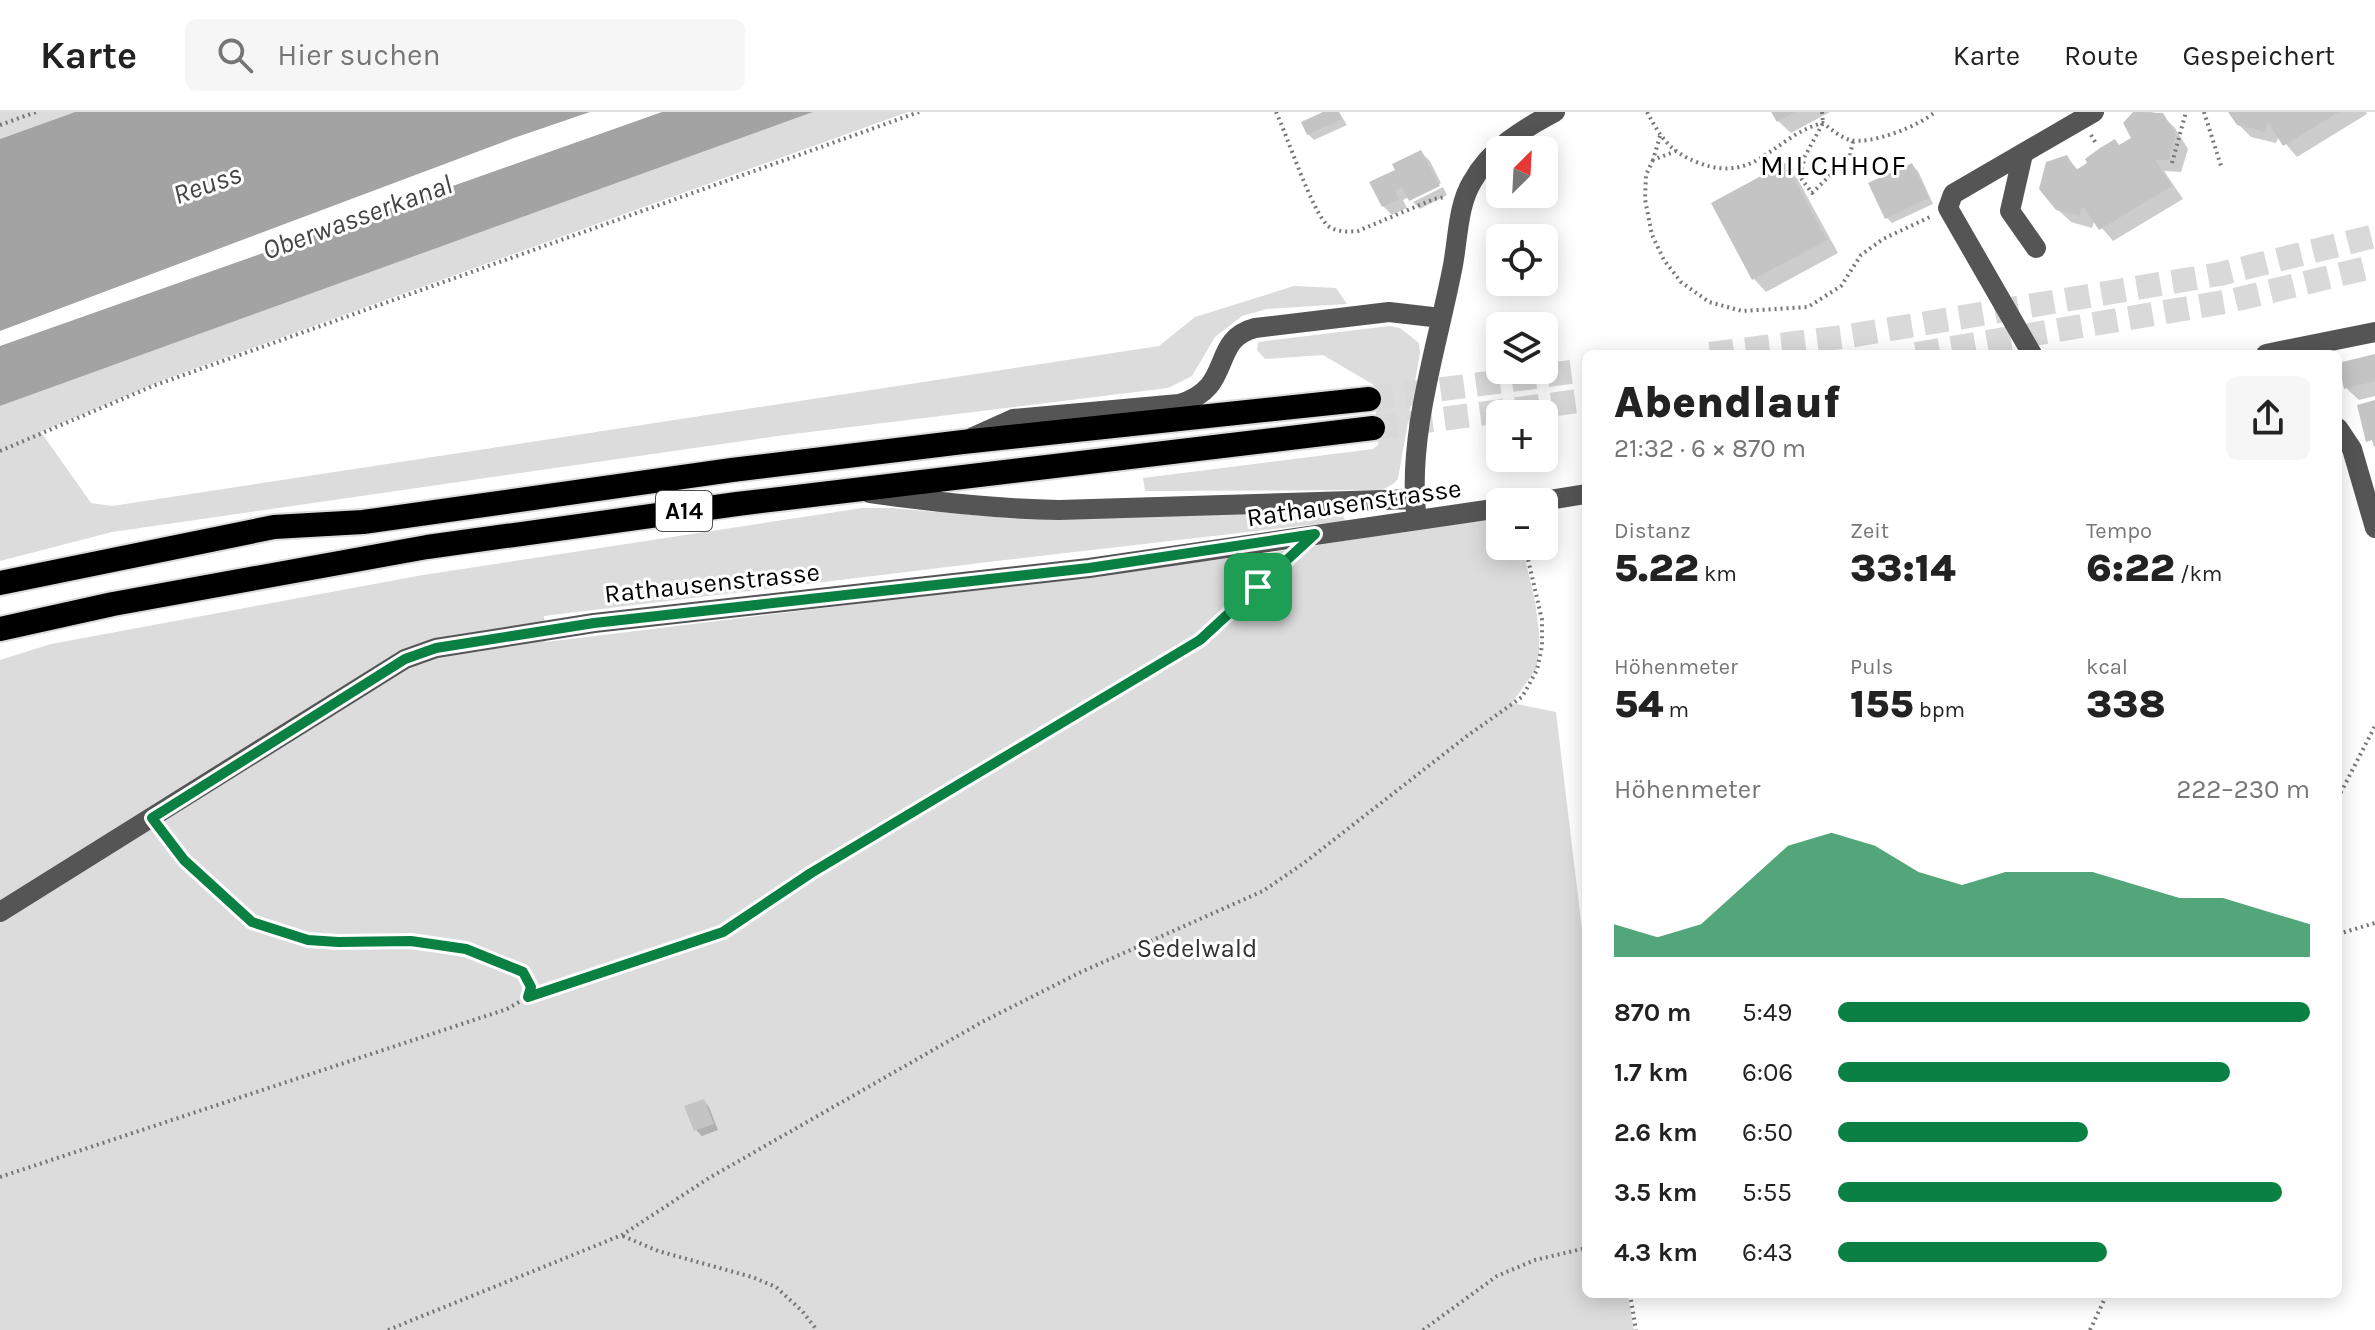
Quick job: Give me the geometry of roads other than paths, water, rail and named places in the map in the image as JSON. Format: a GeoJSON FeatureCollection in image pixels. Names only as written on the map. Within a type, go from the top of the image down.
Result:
{"type":"FeatureCollection","features":[{"type":"Feature","properties":{"kind":"highway","name":"A14"},"geometry":{"type":"LineString","coordinates":[[0,583],[274,527],[363,522],[636,482],[963,442],[1369,399]]}},
{"type":"Feature","properties":{"kind":"highway","name":"A14"},"geometry":{"type":"LineString","coordinates":[[0,629],[141,599],[427,547],[639,516],[1373,428]]}},
{"type":"Feature","properties":{"kind":"highway","name":"A14"},"geometry":{"type":"LineString","coordinates":[[0,598],[310,537],[363,522]]}},
{"type":"Feature","properties":{"kind":"street"},"geometry":{"type":"LineString","coordinates":[[850,490],[1005,509],[1415,510],[1414,463],[1464,200],[1473,178],[1485,162],[1510,140],[1555,112]]}},
{"type":"Feature","properties":{"kind":"street"},"geometry":{"type":"LineString","coordinates":[[2030,350],[1948,208],[1953,194],[2094,112]]}},
{"type":"Feature","properties":{"kind":"street"},"geometry":{"type":"LineString","coordinates":[[2023,154],[2010,211],[2036,248]]}},
{"type":"Feature","properties":{"kind":"street"},"geometry":{"type":"LineString","coordinates":[[963,442],[1013,419],[1195,400],[1215,381],[1233,340],[1255,328],[1389,312],[1441,318]]}},
{"type":"Feature","properties":{"kind":"street"},"geometry":{"type":"LineString","coordinates":[[2293,350],[2375,332]]}},
{"type":"Feature","properties":{"kind":"street"},"geometry":{"type":"LineString","coordinates":[[2342,434],[2352,449],[2375,528]]}},
{"type":"Feature","properties":{"kind":"street"},"geometry":{"type":"LineString","coordinates":[[1558,498],[1582,495]]}},
{"type":"Feature","properties":{"kind":"street","name":"Rathausenstrasse"},"geometry":{"type":"LineString","coordinates":[[0,912],[405,659],[436,648],[594,623],[1089,568],[1315,534],[1415,510],[1486,508]]}},
{"type":"Feature","properties":{"kind":"water","name":"Reuss"},"geometry":{"type":"Polygon","coordinates":[[[75,112],[590,112],[0,331],[0,139],[75,112]]]}},
{"type":"Feature","properties":{"kind":"water"},"geometry":{"type":"Polygon","coordinates":[[[662,112],[813,112],[0,406],[0,346],[662,112]]]}},
{"type":"Feature","properties":{"kind":"tunnel"},"geometry":{"type":"LineString","coordinates":[[1741,350],[1849,336],[2220,274],[2375,236]]}},
{"type":"Feature","properties":{"kind":"tunnel"},"geometry":{"type":"LineString","coordinates":[[1940,350],[2230,301],[2375,266]]}},
{"type":"Feature","properties":{"kind":"tunnel"},"geometry":{"type":"LineString","coordinates":[[1369,399],[1582,371]]}},
{"type":"Feature","properties":{"kind":"tunnel"},"geometry":{"type":"LineString","coordinates":[[1373,428],[1582,401]]}},
{"type":"Feature","properties":{"kind":"district","name":"MILCHHOF"},"geometry":{"type":"Point","coordinates":[1834,165]}},
{"type":"Feature","properties":{"kind":"water label","name":"Oberwasserkanal"},"geometry":{"type":"Point","coordinates":[357,217]}},
{"type":"Feature","properties":{"kind":"park label","name":"Sedelwald"},"geometry":{"type":"Point","coordinates":[1197,948]}}]}
